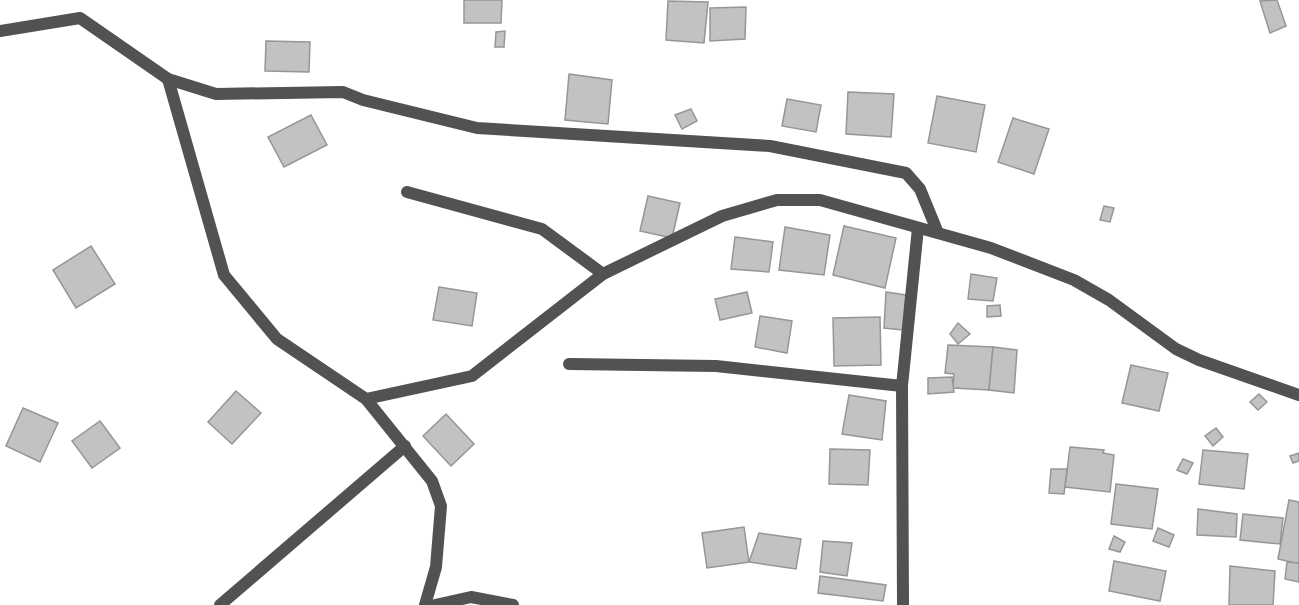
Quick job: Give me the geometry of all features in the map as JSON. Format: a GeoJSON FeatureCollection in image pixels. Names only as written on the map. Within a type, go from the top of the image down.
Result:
{"type":"FeatureCollection","features":[{"type":"Feature","properties":{"kind":"street"},"geometry":{"type":"LineString","coordinates":[[0,31],[80,18],[168,79],[216,94],[343,92],[363,100],[477,128],[770,146],[906,173],[920,189],[938,233]]}},
{"type":"Feature","properties":{"kind":"street"},"geometry":{"type":"LineString","coordinates":[[168,79],[224,275],[278,339],[366,399],[432,481],[441,506],[436,567],[425,605]]}},
{"type":"Feature","properties":{"kind":"street"},"geometry":{"type":"LineString","coordinates":[[407,192],[542,229],[603,274]]}},
{"type":"Feature","properties":{"kind":"street"},"geometry":{"type":"LineString","coordinates":[[366,399],[472,376],[603,274],[722,216],[777,200],[820,200],[992,248],[1074,280],[1109,300],[1176,349],[1199,360],[1299,395]]}},
{"type":"Feature","properties":{"kind":"street"},"geometry":{"type":"LineString","coordinates":[[903,605],[902,386],[918,228]]}},
{"type":"Feature","properties":{"kind":"street"},"geometry":{"type":"LineString","coordinates":[[569,364],[716,366],[902,386]]}},
{"type":"Feature","properties":{"kind":"street"},"geometry":{"type":"LineString","coordinates":[[220,605],[405,446]]}},
{"type":"Feature","properties":{"kind":"street"},"geometry":{"type":"LineString","coordinates":[[435,605],[471,597],[513,605]]}},
{"type":"Feature","properties":{"kind":"building"},"geometry":{"type":"Polygon","coordinates":[[[464,0],[502,0],[501,23],[464,23],[464,0]]]}},
{"type":"Feature","properties":{"kind":"building"},"geometry":{"type":"Polygon","coordinates":[[[1277,0],[1286,26],[1270,33],[1260,1],[1277,0]]]}},
{"type":"Feature","properties":{"kind":"building"},"geometry":{"type":"Polygon","coordinates":[[[668,1],[708,2],[704,43],[666,40],[668,1]]]}},
{"type":"Feature","properties":{"kind":"building"},"geometry":{"type":"Polygon","coordinates":[[[746,7],[745,39],[710,41],[710,8],[746,7]]]}},
{"type":"Feature","properties":{"kind":"building"},"geometry":{"type":"Polygon","coordinates":[[[505,31],[504,47],[495,47],[496,32],[505,31]]]}},
{"type":"Feature","properties":{"kind":"building"},"geometry":{"type":"Polygon","coordinates":[[[266,41],[310,42],[309,72],[265,71],[266,41]]]}},
{"type":"Feature","properties":{"kind":"building"},"geometry":{"type":"Polygon","coordinates":[[[569,74],[612,80],[608,124],[565,120],[569,74]]]}},
{"type":"Feature","properties":{"kind":"building"},"geometry":{"type":"Polygon","coordinates":[[[848,92],[894,94],[891,137],[846,134],[848,92]]]}},
{"type":"Feature","properties":{"kind":"building"},"geometry":{"type":"Polygon","coordinates":[[[937,96],[985,105],[976,152],[928,143],[937,96]]]}},
{"type":"Feature","properties":{"kind":"building"},"geometry":{"type":"Polygon","coordinates":[[[787,99],[821,105],[816,132],[782,126],[787,99]]]}},
{"type":"Feature","properties":{"kind":"building"},"geometry":{"type":"Polygon","coordinates":[[[691,109],[697,121],[682,129],[675,115],[691,109]]]}},
{"type":"Feature","properties":{"kind":"building"},"geometry":{"type":"Polygon","coordinates":[[[311,115],[327,145],[284,167],[268,137],[311,115]]]}},
{"type":"Feature","properties":{"kind":"building"},"geometry":{"type":"Polygon","coordinates":[[[1013,118],[1049,129],[1034,174],[998,162],[1013,118]]]}},
{"type":"Feature","properties":{"kind":"building"},"geometry":{"type":"Polygon","coordinates":[[[648,196],[680,203],[672,238],[640,231],[648,196]]]}},
{"type":"Feature","properties":{"kind":"building"},"geometry":{"type":"Polygon","coordinates":[[[1104,206],[1114,208],[1110,222],[1100,220],[1104,206]]]}},
{"type":"Feature","properties":{"kind":"building"},"geometry":{"type":"Polygon","coordinates":[[[844,226],[896,238],[885,288],[833,275],[844,226]]]}},
{"type":"Feature","properties":{"kind":"building"},"geometry":{"type":"Polygon","coordinates":[[[785,227],[830,235],[824,275],[779,270],[785,227]]]}},
{"type":"Feature","properties":{"kind":"building"},"geometry":{"type":"Polygon","coordinates":[[[735,237],[773,242],[769,272],[731,269],[735,237]]]}},
{"type":"Feature","properties":{"kind":"building"},"geometry":{"type":"Polygon","coordinates":[[[91,246],[115,284],[76,308],[53,270],[91,246]]]}},
{"type":"Feature","properties":{"kind":"building"},"geometry":{"type":"Polygon","coordinates":[[[971,274],[997,278],[993,301],[968,299],[971,274]]]}},
{"type":"Feature","properties":{"kind":"building"},"geometry":{"type":"Polygon","coordinates":[[[439,287],[477,293],[472,326],[433,320],[439,287]]]}},
{"type":"Feature","properties":{"kind":"building"},"geometry":{"type":"Polygon","coordinates":[[[747,292],[752,313],[720,320],[715,299],[747,292]]]}},
{"type":"Feature","properties":{"kind":"building"},"geometry":{"type":"Polygon","coordinates":[[[886,292],[906,295],[903,330],[884,328],[886,292]]]}},
{"type":"Feature","properties":{"kind":"building"},"geometry":{"type":"Polygon","coordinates":[[[1000,305],[1001,316],[987,317],[987,306],[1000,305]]]}},
{"type":"Feature","properties":{"kind":"building"},"geometry":{"type":"Polygon","coordinates":[[[760,316],[792,321],[787,353],[755,347],[760,316]]]}},
{"type":"Feature","properties":{"kind":"building"},"geometry":{"type":"Polygon","coordinates":[[[880,317],[881,365],[834,366],[833,318],[880,317]]]}},
{"type":"Feature","properties":{"kind":"building"},"geometry":{"type":"Polygon","coordinates":[[[958,323],[970,334],[958,344],[950,334],[958,323]]]}},
{"type":"Feature","properties":{"kind":"building"},"geometry":{"type":"Polygon","coordinates":[[[948,345],[993,347],[989,390],[953,388],[954,374],[945,373],[948,345]]]}},
{"type":"Feature","properties":{"kind":"building"},"geometry":{"type":"Polygon","coordinates":[[[993,347],[1017,350],[1014,393],[989,390],[993,347]]]}},
{"type":"Feature","properties":{"kind":"building"},"geometry":{"type":"Polygon","coordinates":[[[1131,365],[1168,373],[1159,411],[1122,403],[1131,365]]]}},
{"type":"Feature","properties":{"kind":"building"},"geometry":{"type":"Polygon","coordinates":[[[952,377],[954,392],[928,394],[928,378],[952,377]]]}},
{"type":"Feature","properties":{"kind":"building"},"geometry":{"type":"Polygon","coordinates":[[[236,391],[261,413],[232,444],[208,422],[236,391]]]}},
{"type":"Feature","properties":{"kind":"building"},"geometry":{"type":"Polygon","coordinates":[[[1259,394],[1267,402],[1258,410],[1250,402],[1259,394]]]}},
{"type":"Feature","properties":{"kind":"building"},"geometry":{"type":"Polygon","coordinates":[[[849,395],[886,401],[882,440],[842,434],[849,395]]]}},
{"type":"Feature","properties":{"kind":"building"},"geometry":{"type":"Polygon","coordinates":[[[23,408],[58,423],[40,462],[6,446],[23,408]]]}},
{"type":"Feature","properties":{"kind":"building"},"geometry":{"type":"Polygon","coordinates":[[[446,414],[474,444],[451,466],[423,436],[446,414]]]}},
{"type":"Feature","properties":{"kind":"building"},"geometry":{"type":"Polygon","coordinates":[[[100,421],[120,448],[92,468],[72,441],[100,421]]]}},
{"type":"Feature","properties":{"kind":"building"},"geometry":{"type":"Polygon","coordinates":[[[1216,428],[1223,437],[1213,446],[1205,436],[1216,428]]]}},
{"type":"Feature","properties":{"kind":"building"},"geometry":{"type":"Polygon","coordinates":[[[1070,447],[1104,450],[1103,453],[1114,455],[1110,492],[1065,487],[1070,447]]]}},
{"type":"Feature","properties":{"kind":"building"},"geometry":{"type":"Polygon","coordinates":[[[830,449],[870,450],[868,485],[829,484],[830,449]]]}},
{"type":"Feature","properties":{"kind":"building"},"geometry":{"type":"Polygon","coordinates":[[[1203,450],[1248,454],[1244,489],[1199,484],[1203,450]]]}},
{"type":"Feature","properties":{"kind":"building"},"geometry":{"type":"Polygon","coordinates":[[[1299,453],[1299,461],[1293,463],[1290,456],[1299,453]]]}},
{"type":"Feature","properties":{"kind":"building"},"geometry":{"type":"Polygon","coordinates":[[[1183,459],[1193,463],[1187,474],[1177,470],[1183,459]]]}},
{"type":"Feature","properties":{"kind":"building"},"geometry":{"type":"Polygon","coordinates":[[[1051,469],[1067,469],[1064,494],[1049,493],[1051,469]]]}},
{"type":"Feature","properties":{"kind":"building"},"geometry":{"type":"Polygon","coordinates":[[[1116,484],[1158,489],[1152,529],[1111,524],[1116,484]]]}},
{"type":"Feature","properties":{"kind":"building"},"geometry":{"type":"Polygon","coordinates":[[[1289,500],[1299,502],[1299,564],[1278,559],[1289,500]]]}},
{"type":"Feature","properties":{"kind":"building"},"geometry":{"type":"Polygon","coordinates":[[[1198,509],[1237,514],[1236,537],[1197,535],[1198,509]]]}},
{"type":"Feature","properties":{"kind":"building"},"geometry":{"type":"Polygon","coordinates":[[[1243,514],[1283,518],[1280,544],[1240,540],[1243,514]]]}},
{"type":"Feature","properties":{"kind":"building"},"geometry":{"type":"Polygon","coordinates":[[[744,527],[749,562],[707,568],[702,533],[744,527]]]}},
{"type":"Feature","properties":{"kind":"building"},"geometry":{"type":"Polygon","coordinates":[[[1158,528],[1174,535],[1169,547],[1153,541],[1158,528]]]}},
{"type":"Feature","properties":{"kind":"building"},"geometry":{"type":"Polygon","coordinates":[[[759,533],[801,539],[796,569],[749,562],[759,533]]]}},
{"type":"Feature","properties":{"kind":"building"},"geometry":{"type":"Polygon","coordinates":[[[1114,536],[1125,542],[1120,552],[1109,549],[1114,536]]]}},
{"type":"Feature","properties":{"kind":"building"},"geometry":{"type":"Polygon","coordinates":[[[823,541],[852,543],[847,576],[820,572],[823,541]]]}},
{"type":"Feature","properties":{"kind":"building"},"geometry":{"type":"Polygon","coordinates":[[[1114,561],[1166,571],[1160,601],[1109,591],[1114,561]]]}},
{"type":"Feature","properties":{"kind":"building"},"geometry":{"type":"Polygon","coordinates":[[[1287,562],[1299,563],[1299,582],[1285,579],[1287,562]]]}},
{"type":"Feature","properties":{"kind":"building"},"geometry":{"type":"Polygon","coordinates":[[[1230,566],[1275,571],[1273,605],[1229,605],[1230,566]]]}},
{"type":"Feature","properties":{"kind":"building"},"geometry":{"type":"Polygon","coordinates":[[[820,576],[886,585],[883,601],[818,593],[820,576]]]}}]}
